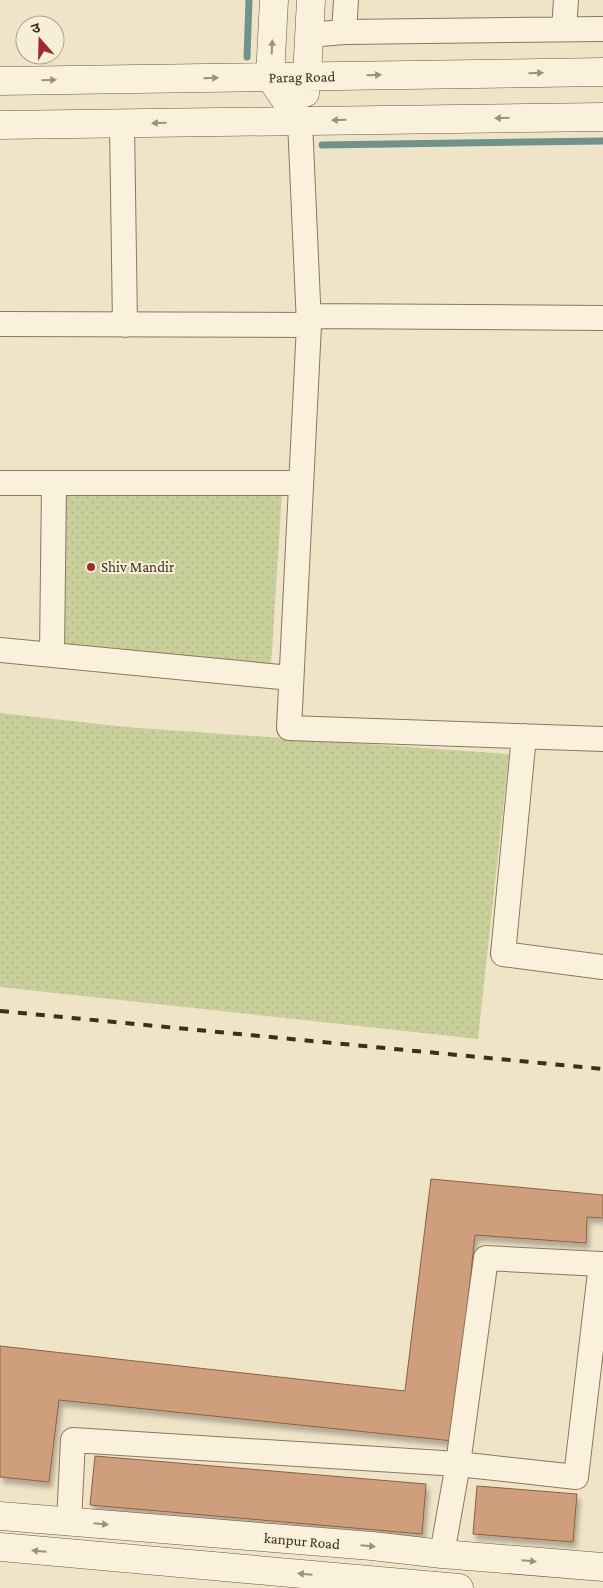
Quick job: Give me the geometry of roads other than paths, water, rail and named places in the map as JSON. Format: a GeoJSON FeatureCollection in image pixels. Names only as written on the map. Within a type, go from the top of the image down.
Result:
{"type":"FeatureCollection","features":[{"type":"Feature","properties":{"kind":"street"},"geometry":{"type":"LineString","coordinates":[[274,0],[270,77],[300,121]]}},
{"type":"Feature","properties":{"kind":"street"},"geometry":{"type":"LineString","coordinates":[[311,0],[307,76],[300,121],[309,321],[289,728],[603,739]]}},
{"type":"Feature","properties":{"kind":"street"},"geometry":{"type":"LineString","coordinates":[[344,32],[346,0]]}},
{"type":"Feature","properties":{"kind":"street"},"geometry":{"type":"LineString","coordinates":[[564,29],[566,0]]}},
{"type":"Feature","properties":{"kind":"street"},"geometry":{"type":"LineString","coordinates":[[309,35],[344,32],[603,29]]}},
{"type":"Feature","properties":{"kind":"street","name":"Parag Road"},"geometry":{"type":"LineString","coordinates":[[0,81],[603,72]]}},
{"type":"Feature","properties":{"kind":"street"},"geometry":{"type":"LineString","coordinates":[[0,125],[603,117]]}},
{"type":"Feature","properties":{"kind":"street"},"geometry":{"type":"LineString","coordinates":[[122,123],[125,325]]}},
{"type":"Feature","properties":{"kind":"street"},"geometry":{"type":"LineString","coordinates":[[0,324],[125,325],[603,318]]}},
{"type":"Feature","properties":{"kind":"street"},"geometry":{"type":"LineString","coordinates":[[0,483],[301,483]]}},
{"type":"Feature","properties":{"kind":"street"},"geometry":{"type":"LineString","coordinates":[[52,655],[54,483]]}},
{"type":"Feature","properties":{"kind":"street"},"geometry":{"type":"LineString","coordinates":[[0,650],[291,678]]}},
{"type":"Feature","properties":{"kind":"street"},"geometry":{"type":"LineString","coordinates":[[524,736],[503,954],[603,968]]}},
{"type":"Feature","properties":{"kind":"street"},"geometry":{"type":"LineString","coordinates":[[69,1522],[73,1440],[458,1464],[576,1477],[601,1264],[486,1258],[458,1464],[442,1554]]}},
{"type":"Feature","properties":{"kind":"street","name":"kanpur Road"},"geometry":{"type":"LineString","coordinates":[[0,1516],[603,1567]]}},
{"type":"Feature","properties":{"kind":"street"},"geometry":{"type":"LineString","coordinates":[[0,1547],[458,1588]]}},
{"type":"Feature","properties":{"kind":"street"},"geometry":{"type":"LineString","coordinates":[[384,1581],[394,1548]]}},
{"type":"Feature","properties":{"kind":"waterway"},"geometry":{"type":"LineString","coordinates":[[247,57],[249,0]]}},
{"type":"Feature","properties":{"kind":"waterway"},"geometry":{"type":"LineString","coordinates":[[322,145],[603,141]]}},
{"type":"Feature","properties":{"kind":"railway"},"geometry":{"type":"LineString","coordinates":[[0,1011],[603,1069]]}},
{"type":"Feature","properties":{"kind":"place","name":"Shiv Mandir"},"geometry":{"type":"Point","coordinates":[91,567]}}]}
